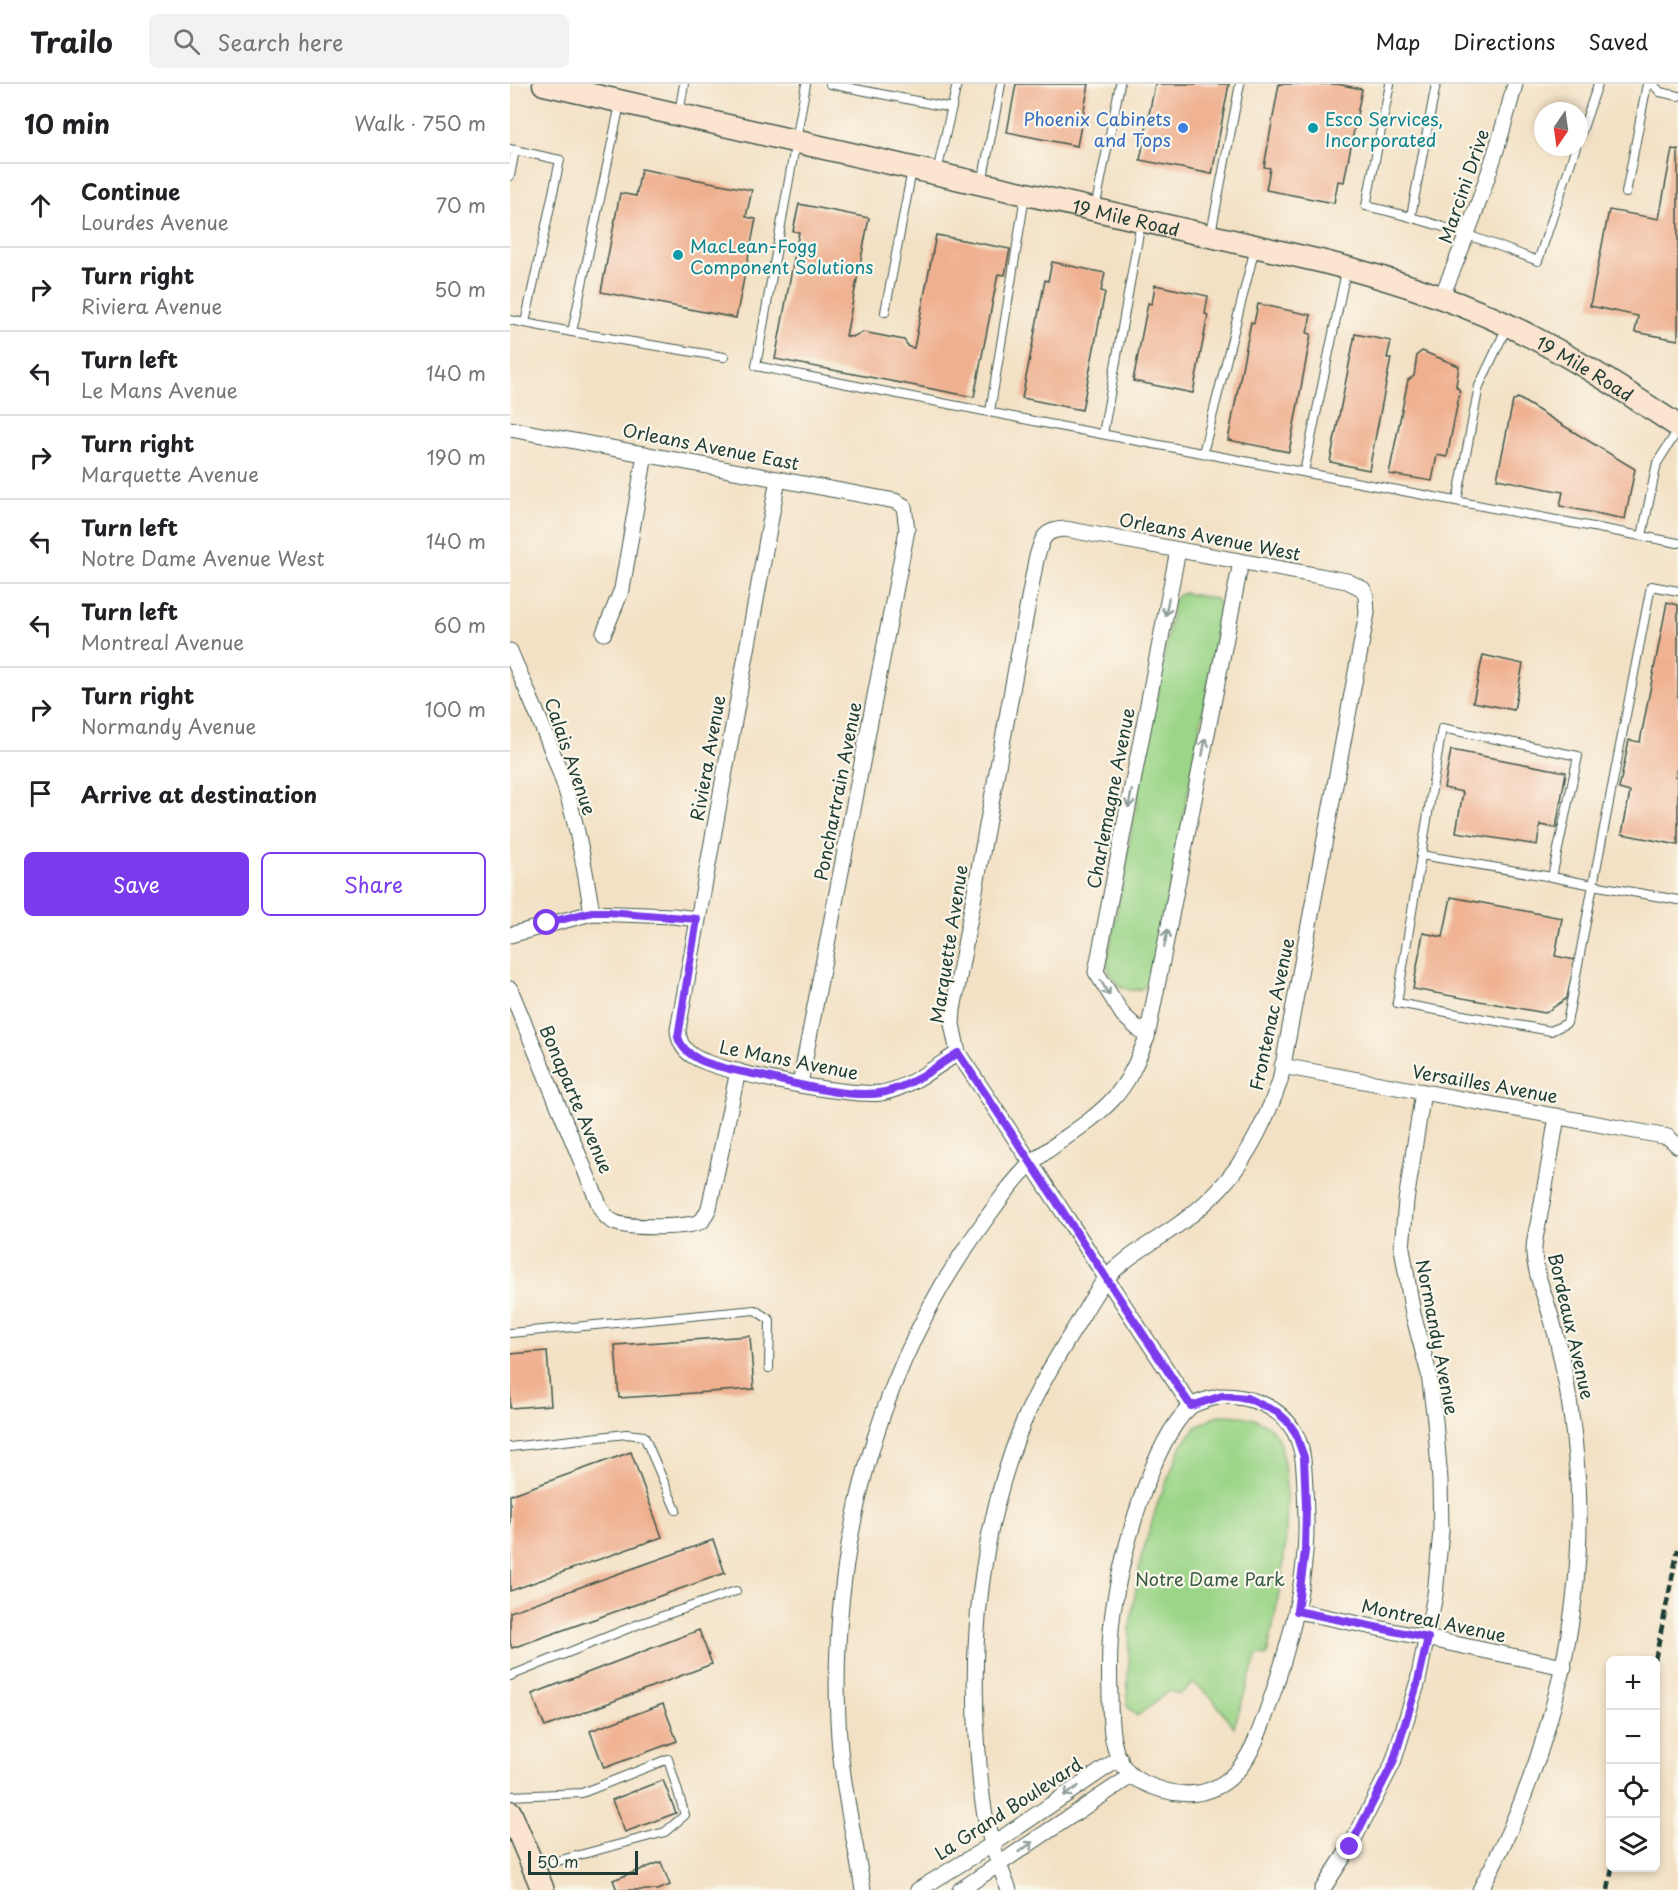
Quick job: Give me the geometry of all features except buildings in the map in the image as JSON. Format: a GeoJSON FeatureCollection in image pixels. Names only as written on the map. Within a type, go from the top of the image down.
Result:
{"type":"FeatureCollection","features":[{"type":"Feature","properties":{"kind":"street","name":"19 Mile Road"},"geometry":{"type":"LineString","coordinates":[[544,84],[1347,268],[1441,298],[1508,325],[1591,370],[1678,428]]}},
{"type":"Feature","properties":{"kind":"street","name":"Marcini Drive"},"geometry":{"type":"LineString","coordinates":[[1441,298],[1469,234],[1506,120],[1515,84]]}},
{"type":"Feature","properties":{"kind":"street","name":"Orleans Avenue East"},"geometry":{"type":"LineString","coordinates":[[510,429],[895,501],[904,506]]}},
{"type":"Feature","properties":{"kind":"street"},"geometry":{"type":"LineString","coordinates":[[604,633],[621,590],[645,454]]}},
{"type":"Feature","properties":{"kind":"street","name":"Riviera Avenue"},"geometry":{"type":"LineString","coordinates":[[680,1044],[678,1030],[697,919],[777,479]]}},
{"type":"Feature","properties":{"kind":"street","name":"Ponchartrain Avenue"},"geometry":{"type":"LineString","coordinates":[[800,1084],[907,530],[904,506]]}},
{"type":"Feature","properties":{"kind":"street","name":"Orleans Avenue West"},"geometry":{"type":"LineString","coordinates":[[1047,532],[1065,529],[1347,581],[1363,589]]}},
{"type":"Feature","properties":{"kind":"street","name":"Marquette Avenue"},"geometry":{"type":"LineString","coordinates":[[1047,532],[1036,560],[952,1024],[958,1053],[1191,1406]]}},
{"type":"Feature","properties":{"kind":"street","name":"Charlemagne Avenue"},"geometry":{"type":"LineString","coordinates":[[1147,1037],[1123,1015],[1096,972],[1178,550]]}},
{"type":"Feature","properties":{"kind":"street"},"geometry":{"type":"LineString","coordinates":[[863,1890],[841,1756],[837,1687],[845,1572],[863,1484],[889,1397],[931,1306],[964,1250],[1008,1189],[1032,1162],[1113,1100],[1137,1062],[1147,1037],[1241,562]]}},
{"type":"Feature","properties":{"kind":"street","name":"Frontenac Avenue"},"geometry":{"type":"LineString","coordinates":[[1010,1890],[986,1820],[980,1770],[975,1686],[975,1655],[983,1572],[1001,1487],[1024,1421],[1060,1351],[1106,1279],[1137,1252],[1183,1222],[1224,1184],[1250,1152],[1270,1110],[1280,1082],[1367,613],[1363,589]]}},
{"type":"Feature","properties":{"kind":"street","name":"Calais Avenue"},"geometry":{"type":"LineString","coordinates":[[510,651],[566,789],[576,826],[592,912]]}},
{"type":"Feature","properties":{"kind":"street"},"geometry":{"type":"LineString","coordinates":[[510,934],[592,912],[697,919]]}},
{"type":"Feature","properties":{"kind":"street","name":"Bonaparte Avenue"},"geometry":{"type":"LineString","coordinates":[[510,989],[601,1209],[612,1222],[629,1226],[688,1226],[702,1221],[709,1208],[738,1071]]}},
{"type":"Feature","properties":{"kind":"street","name":"Le Mans Avenue"},"geometry":{"type":"LineString","coordinates":[[680,1044],[692,1056],[702,1061],[738,1071],[850,1093],[867,1094],[883,1092],[915,1080],[958,1053]]}},
{"type":"Feature","properties":{"kind":"street","name":"Versailles Avenue"},"geometry":{"type":"LineString","coordinates":[[1282,1066],[1668,1137],[1678,1146]]}},
{"type":"Feature","properties":{"kind":"street","name":"Normandy Avenue"},"geometry":{"type":"LineString","coordinates":[[1322,1890],[1350,1847],[1393,1763],[1418,1681],[1435,1595],[1441,1531],[1440,1480],[1429,1374],[1413,1314],[1402,1248],[1406,1201],[1423,1092]]}},
{"type":"Feature","properties":{"kind":"street","name":"Bordeaux Avenue"},"geometry":{"type":"LineString","coordinates":[[1480,1890],[1505,1841],[1529,1782],[1564,1667],[1577,1567],[1577,1461],[1567,1384],[1553,1323],[1539,1282],[1534,1252],[1557,1116]]}},
{"type":"Feature","properties":{"kind":"street"},"geometry":{"type":"LineString","coordinates":[[1222,1396],[1247,1398],[1277,1412],[1295,1432],[1304,1457],[1306,1506],[1305,1551],[1297,1611],[1276,1685],[1258,1734],[1244,1762],[1230,1778],[1216,1787],[1185,1795],[1165,1792],[1131,1776],[1115,1750],[1110,1724],[1110,1655],[1113,1609],[1125,1551],[1146,1485],[1159,1454],[1175,1426],[1191,1406],[1222,1396]]}},
{"type":"Feature","properties":{"kind":"street","name":"Montreal Avenue"},"geometry":{"type":"LineString","coordinates":[[1297,1611],[1564,1667]]}},
{"type":"Feature","properties":{"kind":"street","name":"La Grand Boulevard"},"geometry":{"type":"LineString","coordinates":[[918,1890],[993,1844],[1120,1758]]}},
{"type":"Feature","properties":{"kind":"street"},"geometry":{"type":"LineString","coordinates":[[960,1890],[1131,1776]]}},
{"type":"Feature","properties":{"kind":"street"},"geometry":{"type":"LineString","coordinates":[[510,1812],[543,1890]]}},
{"type":"Feature","properties":{"kind":"lane"},"geometry":{"type":"LineString","coordinates":[[679,115],[684,84]]}},
{"type":"Feature","properties":{"kind":"lane"},"geometry":{"type":"LineString","coordinates":[[807,84],[756,366],[1678,543]]}},
{"type":"Feature","properties":{"kind":"lane"},"geometry":{"type":"LineString","coordinates":[[830,84],[952,108]]}},
{"type":"Feature","properties":{"kind":"lane"},"geometry":{"type":"LineString","coordinates":[[937,174],[957,84]]}},
{"type":"Feature","properties":{"kind":"lane"},"geometry":{"type":"LineString","coordinates":[[981,184],[1001,84]]}},
{"type":"Feature","properties":{"kind":"lane"},"geometry":{"type":"LineString","coordinates":[[1094,210],[1120,84]]}},
{"type":"Feature","properties":{"kind":"lane"},"geometry":{"type":"LineString","coordinates":[[1210,236],[1240,84]]}},
{"type":"Feature","properties":{"kind":"lane"},"geometry":{"type":"LineString","coordinates":[[1390,84],[1366,206],[1411,216],[1469,234],[1538,261],[1573,156]]}},
{"type":"Feature","properties":{"kind":"lane"},"geometry":{"type":"LineString","coordinates":[[1411,216],[1436,84]]}},
{"type":"Feature","properties":{"kind":"lane"},"geometry":{"type":"LineString","coordinates":[[1588,113],[1598,84]]}},
{"type":"Feature","properties":{"kind":"lane"},"geometry":{"type":"LineString","coordinates":[[1626,194],[1647,84]]}},
{"type":"Feature","properties":{"kind":"lane"},"geometry":{"type":"LineString","coordinates":[[1653,84],[1660,92],[1678,96]]}},
{"type":"Feature","properties":{"kind":"lane"},"geometry":{"type":"LineString","coordinates":[[572,333],[621,102]]}},
{"type":"Feature","properties":{"kind":"lane"},"geometry":{"type":"LineString","coordinates":[[510,176],[513,150],[560,160],[525,323]]}},
{"type":"Feature","properties":{"kind":"lane"},"geometry":{"type":"LineString","coordinates":[[885,312],[912,168]]}},
{"type":"Feature","properties":{"kind":"lane"},"geometry":{"type":"LineString","coordinates":[[990,412],[1025,194]]}},
{"type":"Feature","properties":{"kind":"lane"},"geometry":{"type":"LineString","coordinates":[[1103,434],[1141,220]]}},
{"type":"Feature","properties":{"kind":"lane"},"geometry":{"type":"LineString","coordinates":[[1203,453],[1256,247]]}},
{"type":"Feature","properties":{"kind":"lane"},"geometry":{"type":"LineString","coordinates":[[1304,472],[1347,268]]}},
{"type":"Feature","properties":{"kind":"lane"},"geometry":{"type":"LineString","coordinates":[[510,320],[572,333],[724,357]]}},
{"type":"Feature","properties":{"kind":"lane"},"geometry":{"type":"LineString","coordinates":[[1457,501],[1479,386],[1508,325]]}},
{"type":"Feature","properties":{"kind":"lane"},"geometry":{"type":"LineString","coordinates":[[1642,536],[1657,463],[1678,428]]}},
{"type":"Feature","properties":{"kind":"lane"},"geometry":{"type":"LineString","coordinates":[[1552,877],[1578,756],[1442,728],[1397,1003],[1551,1031],[1567,1023],[1651,586],[1678,591]]}},
{"type":"Feature","properties":{"kind":"lane"},"geometry":{"type":"LineString","coordinates":[[1421,855],[1678,900]]}},
{"type":"Feature","properties":{"kind":"lane"},"geometry":{"type":"LineString","coordinates":[[510,1333],[755,1310],[770,1320],[769,1368]]}},
{"type":"Feature","properties":{"kind":"lane"},"geometry":{"type":"LineString","coordinates":[[510,1447],[627,1434],[644,1436],[676,1510]]}},
{"type":"Feature","properties":{"kind":"lane"},"geometry":{"type":"LineString","coordinates":[[510,1676],[639,1624],[736,1591]]}},
{"type":"Feature","properties":{"kind":"lane"},"geometry":{"type":"LineString","coordinates":[[510,1796],[582,1793],[668,1759],[685,1815],[665,1832],[534,1867]]}},
{"type":"Feature","properties":{"kind":"green space"},"geometry":{"type":"Polygon","coordinates":[[[1184,593],[1216,599],[1220,606],[1220,619],[1154,977],[1143,988],[1130,990],[1115,981],[1107,964],[1174,601],[1177,596],[1184,593]]]}},
{"type":"Feature","properties":{"kind":"green space","name":"Notre Dame Park"},"geometry":{"type":"Polygon","coordinates":[[[1218,1415],[1252,1418],[1270,1428],[1280,1444],[1285,1475],[1287,1522],[1283,1566],[1267,1656],[1257,1654],[1234,1727],[1210,1696],[1194,1683],[1180,1694],[1169,1691],[1137,1716],[1127,1706],[1130,1626],[1141,1558],[1158,1502],[1182,1445],[1197,1426],[1218,1415]]]}},
{"type":"Feature","properties":{"kind":"railway"},"geometry":{"type":"LineString","coordinates":[[1656,1656],[1678,1549]]}},
{"type":"Feature","properties":{"kind":"railway"},"geometry":{"type":"LineString","coordinates":[[1608,1890],[1611,1872]]}},
{"type":"Feature","properties":{"kind":"place","name":"Phoenix Cabinets and Tops"},"geometry":{"type":"Point","coordinates":[1183,128]}},
{"type":"Feature","properties":{"kind":"place","name":"Esco Services, Incorporated"},"geometry":{"type":"Point","coordinates":[1313,128]}},
{"type":"Feature","properties":{"kind":"place","name":"MacLean-Fogg Component Solutions"},"geometry":{"type":"Point","coordinates":[678,255]}},
{"type":"Feature","properties":{"kind":"route"},"geometry":{"type":"LineString","coordinates":[[547,923],[592,912],[697,919],[678,1037],[680,1044],[692,1056],[702,1061],[800,1084],[867,1094],[898,1088],[958,1053],[1191,1406],[1222,1396],[1247,1398],[1268,1406],[1287,1421],[1295,1432],[1304,1457],[1305,1551],[1297,1611],[1428,1638],[1418,1681],[1393,1763],[1350,1847]]}}]}
